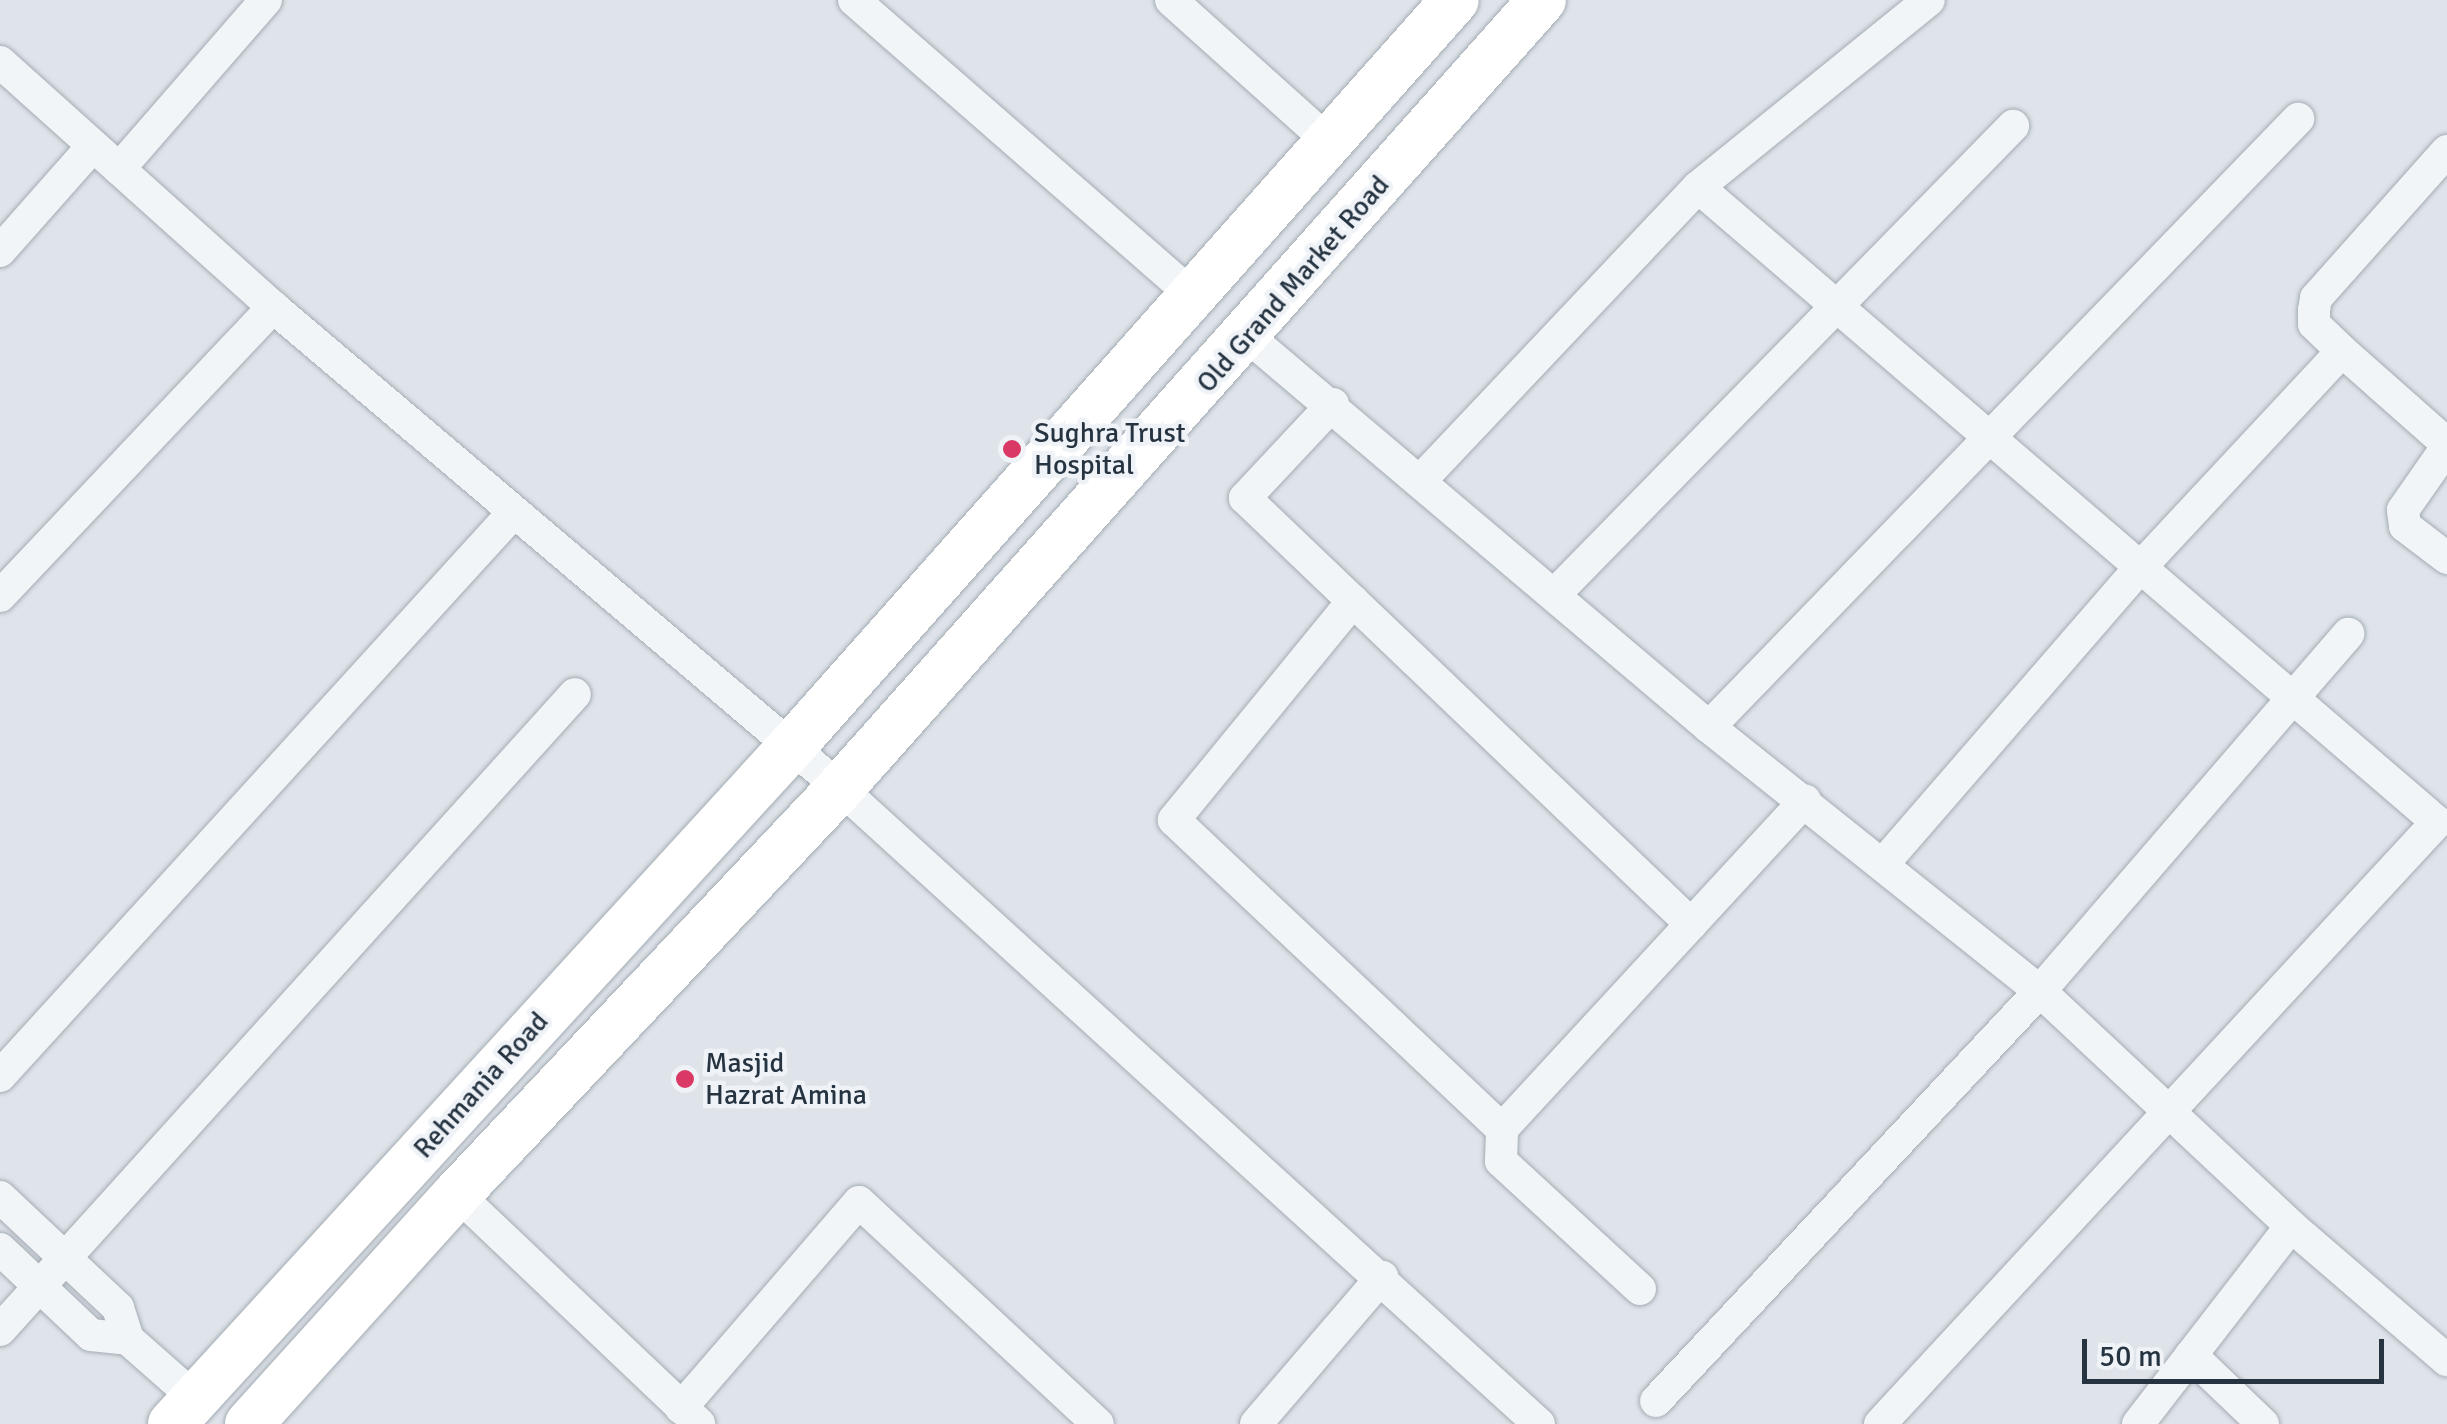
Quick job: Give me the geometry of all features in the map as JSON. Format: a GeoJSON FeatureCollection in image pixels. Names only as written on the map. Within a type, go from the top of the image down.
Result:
{"type":"FeatureCollection","features":[{"type":"Feature","properties":{"kind":"street"},"geometry":{"type":"LineString","coordinates":[[119,168],[266,0]]}},
{"type":"Feature","properties":{"kind":"street"},"geometry":{"type":"LineString","coordinates":[[854,0],[1193,296]]}},
{"type":"Feature","properties":{"kind":"street"},"geometry":{"type":"LineString","coordinates":[[1171,0],[1329,142]]}},
{"type":"Feature","properties":{"kind":"street"},"geometry":{"type":"LineString","coordinates":[[791,747],[1456,0]]}},
{"type":"Feature","properties":{"kind":"street","name":"Old Grand Market Road"},"geometry":{"type":"LineString","coordinates":[[840,788],[1247,336],[1542,0]]}},
{"type":"Feature","properties":{"kind":"street"},"geometry":{"type":"LineString","coordinates":[[1421,480],[1698,187],[1929,0]]}},
{"type":"Feature","properties":{"kind":"street"},"geometry":{"type":"LineString","coordinates":[[0,62],[91,148],[119,168],[273,307],[840,788],[1382,1277],[1539,1424]]}},
{"type":"Feature","properties":{"kind":"street"},"geometry":{"type":"LineString","coordinates":[[1709,727],[1992,441],[2298,119]]}},
{"type":"Feature","properties":{"kind":"street"},"geometry":{"type":"LineString","coordinates":[[1554,594],[2012,126]]}},
{"type":"Feature","properties":{"kind":"street"},"geometry":{"type":"LineString","coordinates":[[0,251],[91,148]]}},
{"type":"Feature","properties":{"kind":"street"},"geometry":{"type":"LineString","coordinates":[[2447,151],[2316,298],[2314,324],[2447,446],[2402,510],[2406,526],[2447,558]]}},
{"type":"Feature","properties":{"kind":"street"},"geometry":{"type":"LineString","coordinates":[[1698,187],[2289,701],[2444,822],[1880,1424]]}},
{"type":"Feature","properties":{"kind":"street"},"geometry":{"type":"LineString","coordinates":[[0,596],[273,307]]}},
{"type":"Feature","properties":{"kind":"street"},"geometry":{"type":"LineString","coordinates":[[1247,336],[1333,404],[1709,727],[1884,863],[2040,992],[2171,1110],[2291,1226],[2447,1360]]}},
{"type":"Feature","properties":{"kind":"street"},"geometry":{"type":"LineString","coordinates":[[1884,863],[2138,570],[2342,351]]}},
{"type":"Feature","properties":{"kind":"street"},"geometry":{"type":"LineString","coordinates":[[1333,404],[1245,498],[1690,924]]}},
{"type":"Feature","properties":{"kind":"street"},"geometry":{"type":"LineString","coordinates":[[0,1076],[514,512]]}},
{"type":"Feature","properties":{"kind":"street"},"geometry":{"type":"LineString","coordinates":[[1353,601],[1174,820],[1502,1129]]}},
{"type":"Feature","properties":{"kind":"street"},"geometry":{"type":"LineString","coordinates":[[1656,1401],[2040,992],[2348,634]]}},
{"type":"Feature","properties":{"kind":"street"},"geometry":{"type":"LineString","coordinates":[[0,1330],[575,694]]}},
{"type":"Feature","properties":{"kind":"street","name":"Rehmania Road"},"geometry":{"type":"LineString","coordinates":[[183,1411],[791,747]]}},
{"type":"Feature","properties":{"kind":"street","name":"Rehmania Road"},"geometry":{"type":"LineString","coordinates":[[250,1424],[456,1194],[840,788]]}},
{"type":"Feature","properties":{"kind":"street"},"geometry":{"type":"LineString","coordinates":[[1640,1289],[1501,1161],[1502,1129],[1805,800]]}},
{"type":"Feature","properties":{"kind":"street"},"geometry":{"type":"LineString","coordinates":[[456,1194],[690,1416],[859,1202],[1098,1424]]}},
{"type":"Feature","properties":{"kind":"street"},"geometry":{"type":"LineString","coordinates":[[0,1197],[118,1308],[128,1339],[183,1411]]}},
{"type":"Feature","properties":{"kind":"street"},"geometry":{"type":"LineString","coordinates":[[2138,1424],[2291,1226]]}},
{"type":"Feature","properties":{"kind":"street"},"geometry":{"type":"LineString","coordinates":[[0,1249],[91,1334],[128,1339]]}},
{"type":"Feature","properties":{"kind":"street"},"geometry":{"type":"LineString","coordinates":[[1256,1424],[1382,1277]]}},
{"type":"Feature","properties":{"kind":"street"},"geometry":{"type":"LineString","coordinates":[[2191,1355],[2264,1424]]}},
{"type":"Feature","properties":{"kind":"place","name":"Sughra Trust Hospital"},"geometry":{"type":"Point","coordinates":[1012,449]}},
{"type":"Feature","properties":{"kind":"place","name":"Masjid Hazrat Amina"},"geometry":{"type":"Point","coordinates":[685,1079]}}]}
